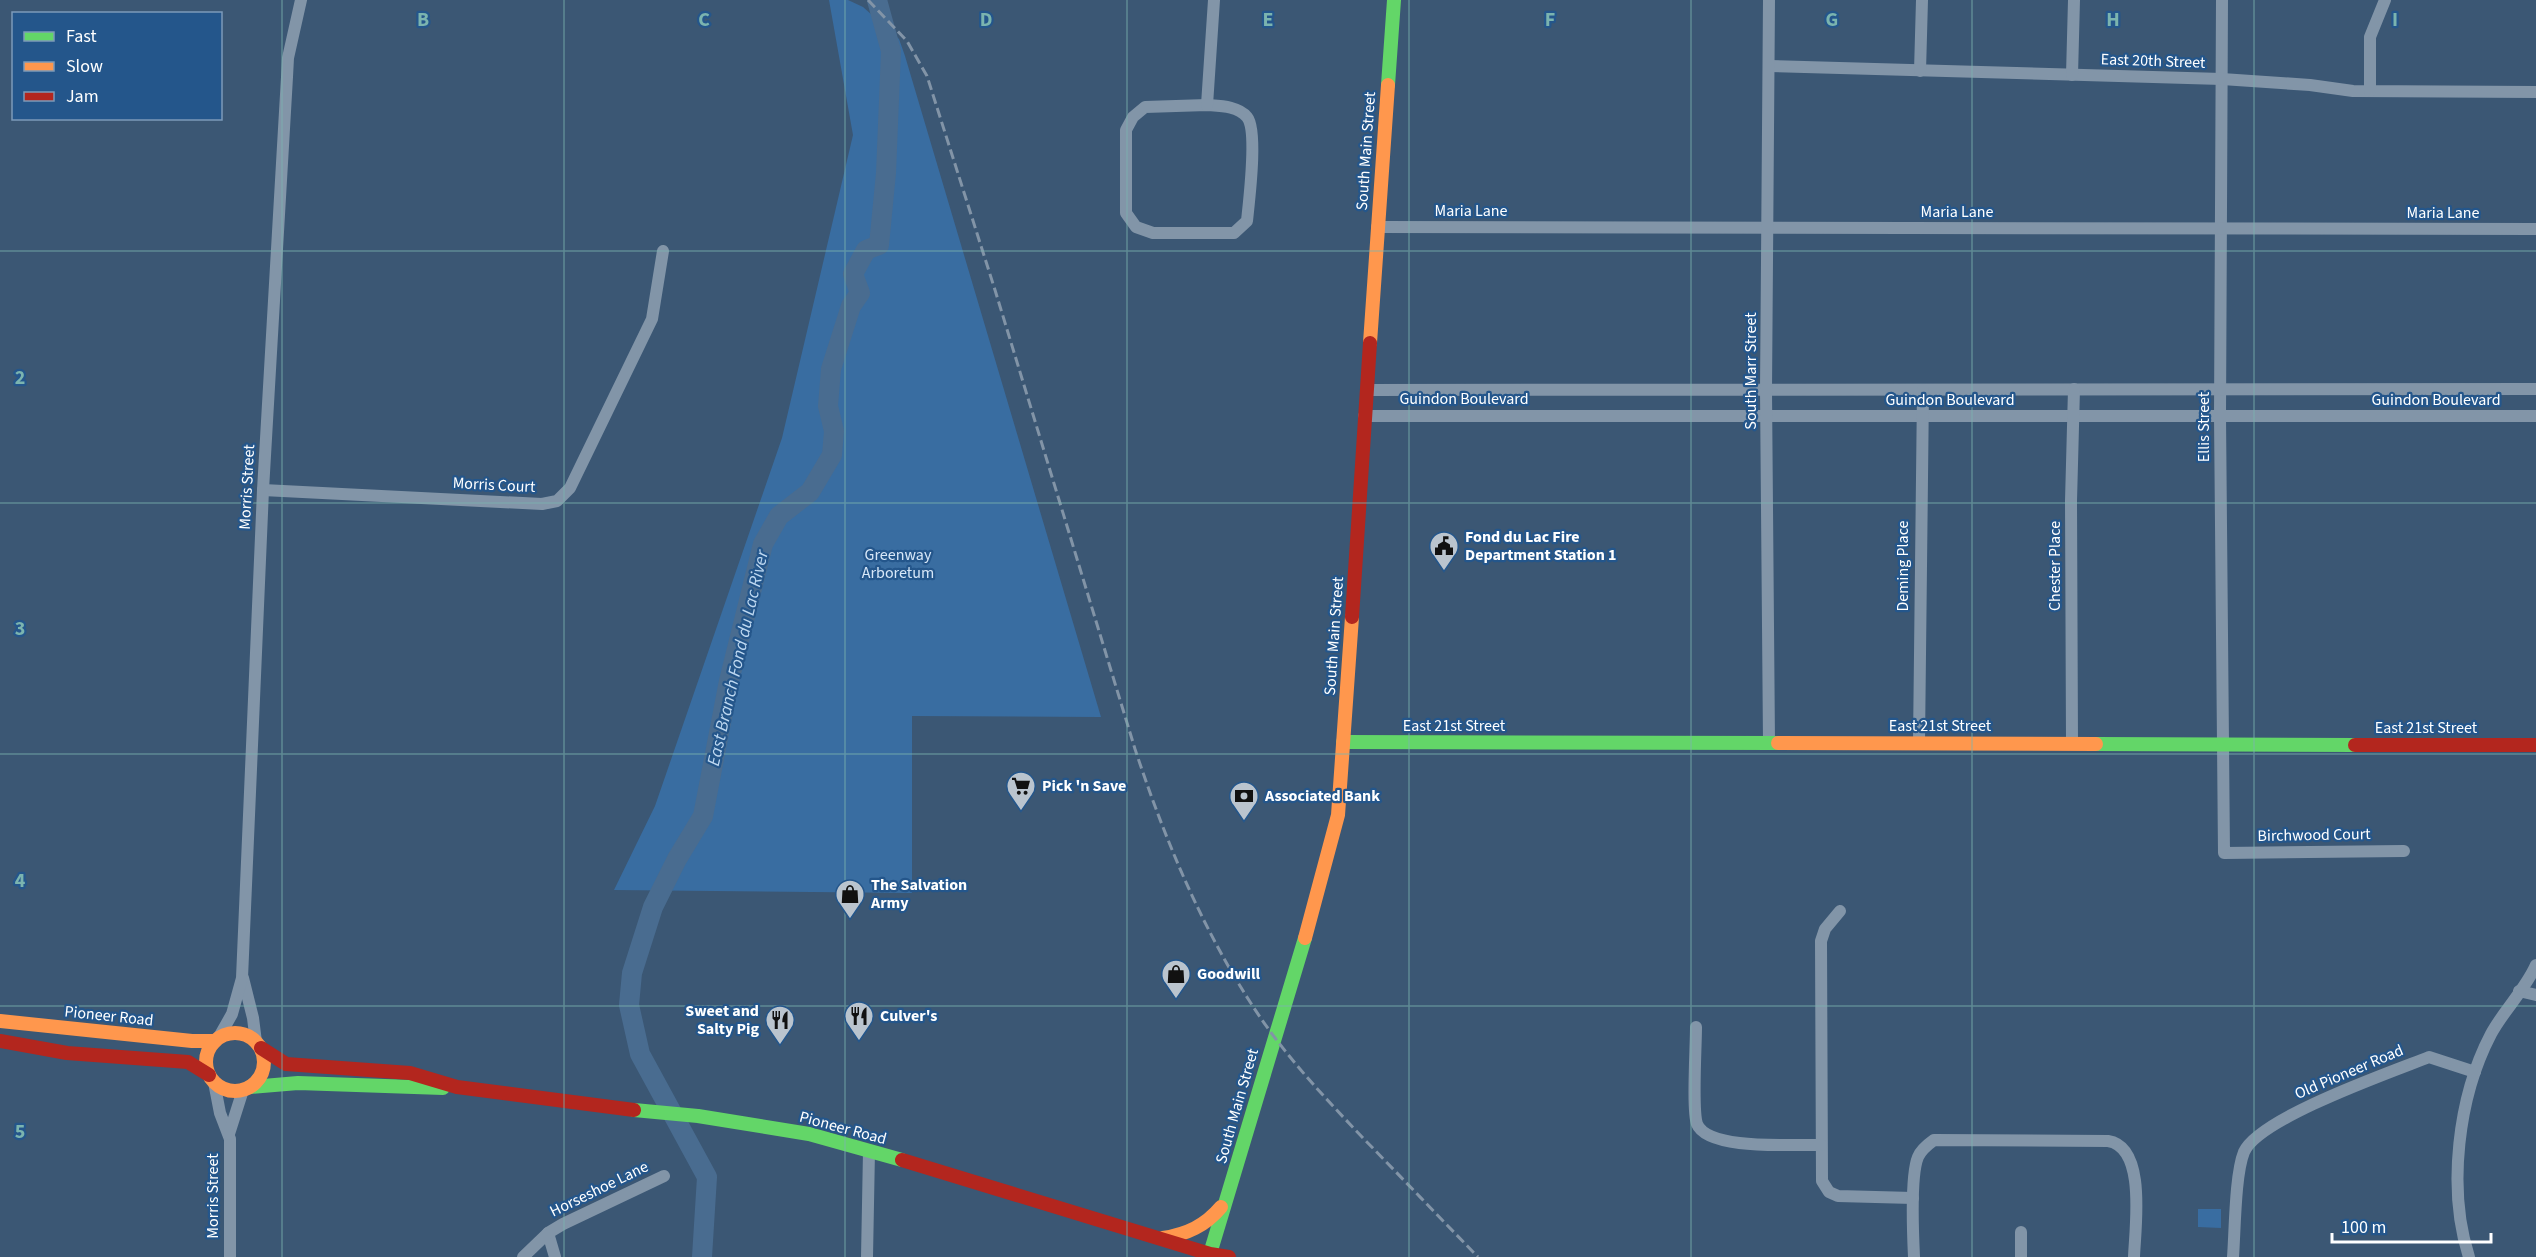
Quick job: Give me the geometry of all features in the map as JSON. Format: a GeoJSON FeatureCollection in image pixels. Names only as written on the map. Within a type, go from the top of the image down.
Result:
{"type":"FeatureCollection","features":[{"type":"Feature","properties":{"kind":"main road","name":"South Main Street"},"geometry":{"type":"LineString","coordinates":[[1209,1255],[1328,859],[1338,815],[1394,0]]}},
{"type":"Feature","properties":{"kind":"main road","name":"East 21st Street"},"geometry":{"type":"LineString","coordinates":[[1343,742],[2536,745]]}},
{"type":"Feature","properties":{"kind":"main road","name":"Pioneer Road"},"geometry":{"type":"LineString","coordinates":[[0,1021],[192,1041],[217,1039]]}},
{"type":"Feature","properties":{"kind":"main road"},"geometry":{"type":"LineString","coordinates":[[0,1041],[68,1053],[188,1062],[211,1078],[229,1090],[246,1088],[262,1074],[264,1056],[258,1045],[244,1034],[235,1033],[217,1039],[207,1057],[211,1078]]}},
{"type":"Feature","properties":{"kind":"main road","name":"Pioneer Road"},"geometry":{"type":"LineString","coordinates":[[258,1045],[286,1064],[410,1072],[457,1087],[588,1105],[698,1116],[801,1133],[869,1151],[1209,1255],[1230,1257]]}},
{"type":"Feature","properties":{"kind":"main road","name":"Pioneer Road"},"geometry":{"type":"LineString","coordinates":[[246,1088],[302,1081],[407,1089],[457,1087]]}},
{"type":"Feature","properties":{"kind":"main road"},"geometry":{"type":"LineString","coordinates":[[1161,1239],[1187,1233],[1206,1224],[1226,1199]]}},
{"type":"Feature","properties":{"kind":"main road"},"geometry":{"type":"LineString","coordinates":[[1161,1239],[1180,1257]]}},
{"type":"Feature","properties":{"kind":"street","name":"Morris Street"},"geometry":{"type":"LineString","coordinates":[[217,1039],[231,1014],[242,978],[263,490],[288,58],[301,0]]}},
{"type":"Feature","properties":{"kind":"street"},"geometry":{"type":"LineString","coordinates":[[1207,105],[1214,0]]}},
{"type":"Feature","properties":{"kind":"street","name":"South Marr Street"},"geometry":{"type":"LineString","coordinates":[[1769,0],[1766,391],[1769,743]]}},
{"type":"Feature","properties":{"kind":"street"},"geometry":{"type":"LineString","coordinates":[[1920,70],[1922,0]]}},
{"type":"Feature","properties":{"kind":"street"},"geometry":{"type":"LineString","coordinates":[[2072,75],[2074,0]]}},
{"type":"Feature","properties":{"kind":"street","name":"Ellis Street"},"geometry":{"type":"LineString","coordinates":[[2222,0],[2220,416],[2224,853]]}},
{"type":"Feature","properties":{"kind":"street"},"geometry":{"type":"LineString","coordinates":[[2370,92],[2370,37],[2385,0]]}},
{"type":"Feature","properties":{"kind":"street","name":"East 20th Street"},"geometry":{"type":"LineString","coordinates":[[1769,66],[2222,79],[2370,92],[2536,92]]}},
{"type":"Feature","properties":{"kind":"street"},"geometry":{"type":"LineString","coordinates":[[1207,105],[1229,107],[1247,117],[1253,134],[1247,221],[1234,233],[1153,233],[1136,227],[1126,213],[1126,130],[1133,117],[1145,106],[1207,105]]}},
{"type":"Feature","properties":{"kind":"street","name":"Maria Lane"},"geometry":{"type":"LineString","coordinates":[[1377,227],[2536,229]]}},
{"type":"Feature","properties":{"kind":"street","name":"Morris Court"},"geometry":{"type":"LineString","coordinates":[[263,490],[542,504],[557,501],[570,488],[652,318],[663,251]]}},
{"type":"Feature","properties":{"kind":"street","name":"Chester Place"},"geometry":{"type":"LineString","coordinates":[[2072,743],[2072,417],[2074,389]]}},
{"type":"Feature","properties":{"kind":"street","name":"Guindon Boulevard"},"geometry":{"type":"LineString","coordinates":[[1367,390],[2536,389]]}},
{"type":"Feature","properties":{"kind":"street","name":"Deming Place"},"geometry":{"type":"LineString","coordinates":[[1919,743],[1923,390]]}},
{"type":"Feature","properties":{"kind":"street","name":"Guindon Boulevard"},"geometry":{"type":"LineString","coordinates":[[1365,416],[2536,416]]}},
{"type":"Feature","properties":{"kind":"street","name":"Birchwood Court"},"geometry":{"type":"LineString","coordinates":[[2224,853],[2404,851]]}},
{"type":"Feature","properties":{"kind":"street"},"geometry":{"type":"LineString","coordinates":[[1840,911],[1829,923],[1821,941],[1821,1178],[1829,1192],[1838,1196],[1913,1198]]}},
{"type":"Feature","properties":{"kind":"street"},"geometry":{"type":"LineString","coordinates":[[2469,1257],[2459,1210],[2458,1167],[2467,1104],[2475,1072],[2493,1032],[2536,966]]}},
{"type":"Feature","properties":{"kind":"street","name":"Morris Street"},"geometry":{"type":"LineString","coordinates":[[242,978],[258,1045]]}},
{"type":"Feature","properties":{"kind":"street"},"geometry":{"type":"LineString","coordinates":[[2519,991],[2536,995]]}},
{"type":"Feature","properties":{"kind":"street"},"geometry":{"type":"LineString","coordinates":[[1696,1027],[1696,1118],[1703,1132],[1714,1139],[1734,1142],[1821,1145]]}},
{"type":"Feature","properties":{"kind":"street","name":"Old Pioneer Road"},"geometry":{"type":"LineString","coordinates":[[2233,1257],[2241,1161],[2248,1145],[2257,1135],[2298,1112],[2429,1057],[2475,1072]]}},
{"type":"Feature","properties":{"kind":"street","name":"Morris Street"},"geometry":{"type":"LineString","coordinates":[[211,1078],[220,1113],[229,1134]]}},
{"type":"Feature","properties":{"kind":"street","name":"Morris Street"},"geometry":{"type":"LineString","coordinates":[[230,1257],[229,1134],[246,1088]]}},
{"type":"Feature","properties":{"kind":"street"},"geometry":{"type":"LineString","coordinates":[[1914,1257],[1913,1198],[1917,1161],[1923,1149],[1934,1140],[2112,1141],[2123,1147],[2132,1165],[2136,1206],[2134,1257]]}},
{"type":"Feature","properties":{"kind":"street"},"geometry":{"type":"LineString","coordinates":[[867,1257],[869,1151]]}},
{"type":"Feature","properties":{"kind":"street","name":"Horseshoe Lane"},"geometry":{"type":"LineString","coordinates":[[523,1257],[548,1233],[664,1176]]}},
{"type":"Feature","properties":{"kind":"street"},"geometry":{"type":"LineString","coordinates":[[2021,1232],[2021,1257]]}},
{"type":"Feature","properties":{"kind":"street"},"geometry":{"type":"LineString","coordinates":[[548,1233],[555,1257]]}},
{"type":"Feature","properties":{"kind":"green space","name":"Greenway Arboretum"},"geometry":{"type":"Polygon","coordinates":[[[829,0],[848,0],[863,7],[899,39],[1101,717],[912,716],[912,893],[614,890],[655,806],[782,438],[853,135],[829,0]]]}},
{"type":"Feature","properties":{"kind":"green space"},"geometry":{"type":"Polygon","coordinates":[[[2198,1209],[2221,1209],[2221,1228],[2198,1227],[2198,1209]]]}},
{"type":"Feature","properties":{"kind":"waterway","name":"East Branch Fond du Lac River"},"geometry":{"type":"LineString","coordinates":[[702,1257],[707,1177],[640,1054],[629,1005],[632,973],[653,907],[677,859],[703,816],[729,681],[763,544],[779,516],[810,492],[832,455],[834,431],[828,406],[831,369],[851,306],[860,293],[853,274],[866,250],[879,245],[886,173],[891,51],[877,0]]}},
{"type":"Feature","properties":{"kind":"railway"},"geometry":{"type":"LineString","coordinates":[[868,0],[907,41],[927,76],[1135,749],[1174,854],[1204,921],[1240,986],[1296,1065],[1478,1257]]}},
{"type":"Feature","properties":{"kind":"traffic: fast"},"geometry":{"type":"LineString","coordinates":[[1388,85],[1394,0]]}},
{"type":"Feature","properties":{"kind":"traffic: fast"},"geometry":{"type":"LineString","coordinates":[[1343,742],[1778,743]]}},
{"type":"Feature","properties":{"kind":"traffic: fast"},"geometry":{"type":"LineString","coordinates":[[2096,744],[2355,745]]}},
{"type":"Feature","properties":{"kind":"traffic: fast"},"geometry":{"type":"LineString","coordinates":[[1209,1257],[1305,938]]}},
{"type":"Feature","properties":{"kind":"traffic: fast"},"geometry":{"type":"LineString","coordinates":[[250,1087],[298,1083],[443,1088]]}},
{"type":"Feature","properties":{"kind":"traffic: fast"},"geometry":{"type":"LineString","coordinates":[[634,1110],[698,1116],[809,1134],[902,1160]]}},
{"type":"Feature","properties":{"kind":"traffic: slow"},"geometry":{"type":"LineString","coordinates":[[1370,343],[1388,85]]}},
{"type":"Feature","properties":{"kind":"traffic: slow"},"geometry":{"type":"LineString","coordinates":[[1305,938],[1338,815],[1352,617]]}},
{"type":"Feature","properties":{"kind":"traffic: slow"},"geometry":{"type":"LineString","coordinates":[[1778,743],[2096,744]]}},
{"type":"Feature","properties":{"kind":"traffic: slow"},"geometry":{"type":"LineString","coordinates":[[0,1021],[192,1041],[215,1041]]}},
{"type":"Feature","properties":{"kind":"traffic: slow"},"geometry":{"type":"LineString","coordinates":[[235,1033],[246,1035],[259,1046],[264,1062],[262,1073],[251,1086],[235,1091],[224,1089],[211,1078],[206,1062],[208,1051],[219,1038],[235,1033]]}},
{"type":"Feature","properties":{"kind":"traffic: slow"},"geometry":{"type":"LineString","coordinates":[[1163,1238],[1195,1228],[1221,1207]]}},
{"type":"Feature","properties":{"kind":"traffic: jam"},"geometry":{"type":"LineString","coordinates":[[1352,617],[1370,343]]}},
{"type":"Feature","properties":{"kind":"traffic: jam"},"geometry":{"type":"LineString","coordinates":[[2355,745],[2536,745]]}},
{"type":"Feature","properties":{"kind":"traffic: jam"},"geometry":{"type":"LineString","coordinates":[[0,1041],[67,1053],[188,1062],[209,1075]]}},
{"type":"Feature","properties":{"kind":"traffic: jam"},"geometry":{"type":"LineString","coordinates":[[261,1048],[286,1064],[410,1073],[457,1087],[634,1110]]}},
{"type":"Feature","properties":{"kind":"traffic: jam"},"geometry":{"type":"LineString","coordinates":[[902,1160],[1210,1254],[1229,1257]]}},
{"type":"Feature","properties":{"kind":"place","name":"Fond du Lac Fire Department Station 1"},"geometry":{"type":"Point","coordinates":[1444,572]}},
{"type":"Feature","properties":{"kind":"place","name":"Pick 'n Save"},"geometry":{"type":"Point","coordinates":[1021,812]}},
{"type":"Feature","properties":{"kind":"place","name":"Associated Bank"},"geometry":{"type":"Point","coordinates":[1244,822]}},
{"type":"Feature","properties":{"kind":"place","name":"The Salvation Army"},"geometry":{"type":"Point","coordinates":[850,920]}},
{"type":"Feature","properties":{"kind":"place","name":"Goodwill"},"geometry":{"type":"Point","coordinates":[1176,1000]}},
{"type":"Feature","properties":{"kind":"place","name":"Culver's"},"geometry":{"type":"Point","coordinates":[859,1042]}},
{"type":"Feature","properties":{"kind":"place","name":"Sweet and Salty Pig"},"geometry":{"type":"Point","coordinates":[780,1046]}}]}
